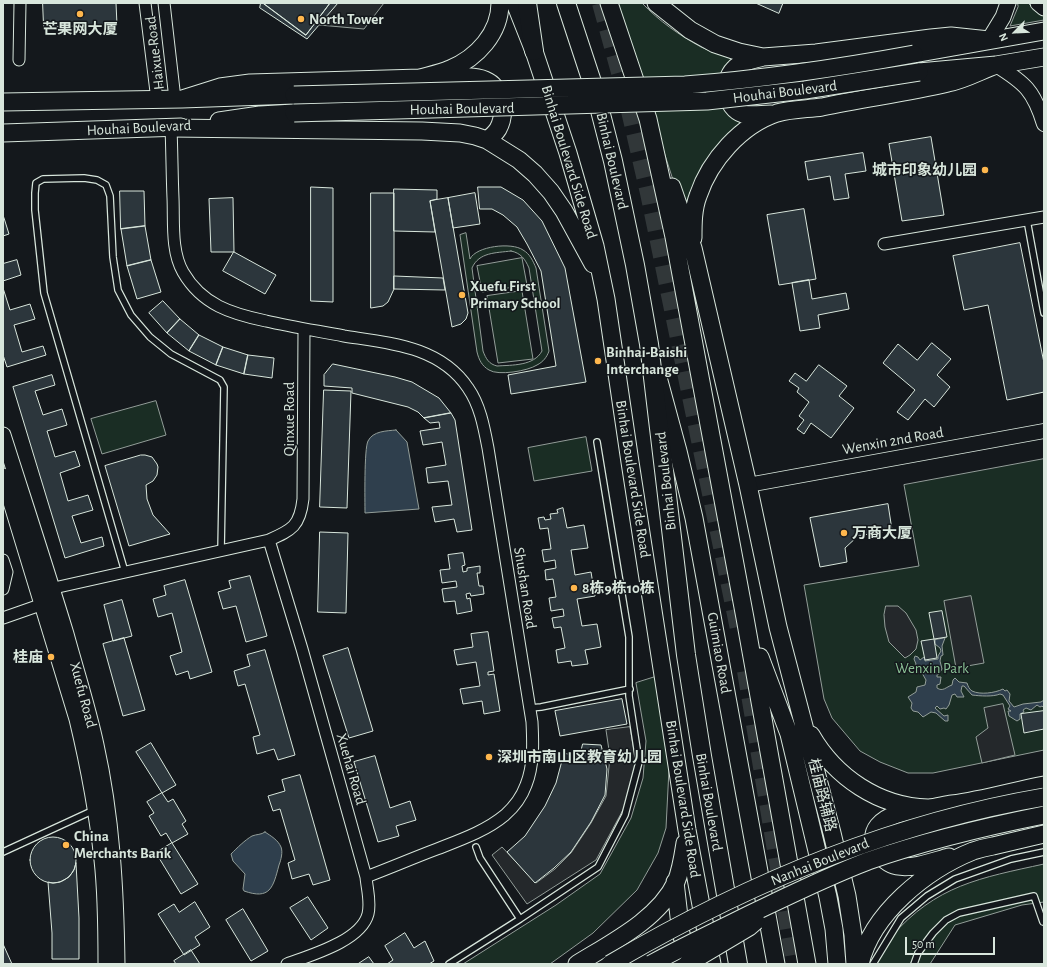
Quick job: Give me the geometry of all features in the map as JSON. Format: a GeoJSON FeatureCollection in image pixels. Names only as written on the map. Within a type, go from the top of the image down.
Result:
{"type":"FeatureCollection","features":[{"type":"Feature","properties":{"kind":"highway"},"geometry":{"type":"LineString","coordinates":[[527,3],[534,51]]}},
{"type":"Feature","properties":{"kind":"highway","name":"Binhai Boulevard"},"geometry":{"type":"LineString","coordinates":[[566,3],[595,91],[613,161],[635,265],[649,344],[688,663],[702,756],[738,964]]}},
{"type":"Feature","properties":{"kind":"main road"},"geometry":{"type":"LineString","coordinates":[[420,78],[451,69],[463,63],[487,42],[495,28],[500,3]]}},
{"type":"Feature","properties":{"kind":"main road","name":"Binhai Boulevard Side Road"},"geometry":{"type":"LineString","coordinates":[[515,3],[534,51],[568,153],[595,246],[606,299],[687,830],[712,964]]}},
{"type":"Feature","properties":{"kind":"main road"},"geometry":{"type":"LineString","coordinates":[[610,3],[693,248],[748,484],[778,627],[803,721],[817,745],[832,764],[853,783],[874,795],[901,804],[928,808]]}},
{"type":"Feature","properties":{"kind":"main road"},"geometry":{"type":"LineString","coordinates":[[656,3],[690,30],[715,44],[739,52],[763,57]]}},
{"type":"Feature","properties":{"kind":"main road"},"geometry":{"type":"LineString","coordinates":[[989,40],[1003,17],[1008,3]]}},
{"type":"Feature","properties":{"kind":"main road"},"geometry":{"type":"LineString","coordinates":[[1038,3],[1044,8]]}},
{"type":"Feature","properties":{"kind":"main road"},"geometry":{"type":"LineString","coordinates":[[1044,31],[989,40],[951,36],[816,53],[763,57],[746,62],[734,69],[728,77],[726,87],[731,104],[742,114],[751,115],[777,113],[815,108],[948,83],[960,80],[996,65],[1044,57]]}},
{"type":"Feature","properties":{"kind":"main road","name":"Houhai Boulevard"},"geometry":{"type":"LineString","coordinates":[[3,102],[157,100],[699,84],[802,72],[989,40]]}},
{"type":"Feature","properties":{"kind":"main road","name":"Houhai Boulevard"},"geometry":{"type":"LineString","coordinates":[[3,133],[171,128],[260,115],[294,113],[707,101],[805,90],[919,72],[996,65]]}},
{"type":"Feature","properties":{"kind":"main road"},"geometry":{"type":"LineString","coordinates":[[179,99],[220,87],[250,83],[420,78],[480,78],[492,84],[500,96],[502,103],[503,112],[499,128],[487,140]]}},
{"type":"Feature","properties":{"kind":"main road"},"geometry":{"type":"LineString","coordinates":[[693,248],[693,220],[697,197],[706,175],[721,153],[738,136],[755,124],[777,113]]}},
{"type":"Feature","properties":{"kind":"main road"},"geometry":{"type":"LineString","coordinates":[[648,118],[674,238],[745,618],[807,964]]}},
{"type":"Feature","properties":{"kind":"main road"},"geometry":{"type":"LineString","coordinates":[[171,128],[422,131],[460,133],[487,140],[519,160],[535,174],[551,192],[592,261],[606,299]]}},
{"type":"Feature","properties":{"kind":"main road","name":"Guimiao Road"},"geometry":{"type":"LineString","coordinates":[[649,344],[678,451],[694,518],[776,964]]}},
{"type":"Feature","properties":{"kind":"main road","name":"Xuefu Road"},"geometry":{"type":"LineString","coordinates":[[3,435],[77,719],[96,809],[106,915],[106,964]]}},
{"type":"Feature","properties":{"kind":"main road","name":"Xuefu Road"},"geometry":{"type":"LineString","coordinates":[[3,476],[89,714],[102,775],[113,858],[117,964]]}},
{"type":"Feature","properties":{"kind":"main road"},"geometry":{"type":"LineString","coordinates":[[745,618],[789,734],[834,929],[837,964]]}},
{"type":"Feature","properties":{"kind":"main road"},"geometry":{"type":"LineString","coordinates":[[778,627],[789,734]]}},
{"type":"Feature","properties":{"kind":"main road","name":"桂庙路辅路"},"geometry":{"type":"LineString","coordinates":[[803,721],[847,896],[853,935],[855,964]]}},
{"type":"Feature","properties":{"kind":"main road"},"geometry":{"type":"LineString","coordinates":[[1044,785],[901,813],[886,819],[878,826],[875,836],[875,846],[878,854],[886,862],[897,866],[910,866],[1044,834]]}},
{"type":"Feature","properties":{"kind":"main road","name":"Nanhai Boulevard"},"geometry":{"type":"LineString","coordinates":[[610,964],[668,931],[766,883],[836,854],[922,825],[997,806],[1044,797]]}},
{"type":"Feature","properties":{"kind":"main road","name":"Nanhai Boulevard"},"geometry":{"type":"LineString","coordinates":[[651,964],[776,901],[837,873],[921,844],[995,825],[1044,815]]}},
{"type":"Feature","properties":{"kind":"main road"},"geometry":{"type":"LineString","coordinates":[[577,964],[628,932],[646,918],[663,901],[675,882],[683,859],[687,830]]}},
{"type":"Feature","properties":{"kind":"main road"},"geometry":{"type":"LineString","coordinates":[[860,964],[871,936],[883,918],[899,900],[921,881],[973,851]]}},
{"type":"Feature","properties":{"kind":"main road"},"geometry":{"type":"LineString","coordinates":[[675,882],[681,934],[693,964]]}},
{"type":"Feature","properties":{"kind":"main road"},"geometry":{"type":"LineString","coordinates":[[686,964],[749,927],[776,901]]}},
{"type":"Feature","properties":{"kind":"street"},"geometry":{"type":"LineString","coordinates":[[19,60],[20,3]]}},
{"type":"Feature","properties":{"kind":"street","name":"Haixue Road"},"geometry":{"type":"LineString","coordinates":[[145,3],[157,100]]}},
{"type":"Feature","properties":{"kind":"street","name":"Haixue Road"},"geometry":{"type":"LineString","coordinates":[[164,3],[179,99]]}},
{"type":"Feature","properties":{"kind":"street"},"geometry":{"type":"LineString","coordinates":[[996,65],[1018,79],[1029,89],[1044,124]]}},
{"type":"Feature","properties":{"kind":"street"},"geometry":{"type":"LineString","coordinates":[[171,128],[174,233],[177,254],[183,272],[193,287],[209,302],[229,312],[304,329]]}},
{"type":"Feature","properties":{"kind":"street"},"geometry":{"type":"LineString","coordinates":[[884,244],[1044,217]]}},
{"type":"Feature","properties":{"kind":"street","name":"Qinxue Road"},"geometry":{"type":"LineString","coordinates":[[3,618],[45,595],[126,572],[269,540],[290,529],[297,522],[302,512],[303,500],[304,329]]}},
{"type":"Feature","properties":{"kind":"street","name":"Shushan Road"},"geometry":{"type":"LineString","coordinates":[[304,329],[416,349],[431,355],[445,364],[468,388],[476,403],[487,443],[530,708],[533,745],[532,767],[526,786],[517,802],[505,815],[461,839],[366,877]]}},
{"type":"Feature","properties":{"kind":"street","name":"Wenxin 2nd Road"},"geometry":{"type":"LineString","coordinates":[[748,484],[1044,431]]}},
{"type":"Feature","properties":{"kind":"street","name":"Xuehai Road"},"geometry":{"type":"LineString","coordinates":[[269,540],[302,649],[366,877],[369,901],[368,914],[363,924],[356,932],[338,944],[287,964]]}},
{"type":"Feature","properties":{"kind":"street"},"geometry":{"type":"LineString","coordinates":[[3,560],[7,572],[3,589]]}},
{"type":"Feature","properties":{"kind":"lane"},"geometry":{"type":"LineString","coordinates":[[126,572],[44,293],[35,210],[36,183],[43,179],[84,178],[97,180],[106,185],[110,196],[113,257],[118,290],[131,315],[150,337],[171,354],[220,380],[224,387],[221,551]]}},
{"type":"Feature","properties":{"kind":"lane"},"geometry":{"type":"LineString","coordinates":[[1027,220],[1044,313]]}},
{"type":"Feature","properties":{"kind":"lane"},"geometry":{"type":"LineString","coordinates":[[450,964],[598,867],[625,815],[640,762],[629,696],[629,637],[597,442]]}},
{"type":"Feature","properties":{"kind":"lane"},"geometry":{"type":"LineString","coordinates":[[530,708],[630,689]]}},
{"type":"Feature","properties":{"kind":"lane"},"geometry":{"type":"LineString","coordinates":[[3,852],[96,809]]}},
{"type":"Feature","properties":{"kind":"lane"},"geometry":{"type":"LineString","coordinates":[[476,847],[480,858],[520,919]]}},
{"type":"Feature","properties":{"kind":"lane"},"geometry":{"type":"LineString","coordinates":[[873,964],[901,918],[927,896],[955,879],[1011,859],[1044,852]]}},
{"type":"Feature","properties":{"kind":"lane"},"geometry":{"type":"LineString","coordinates":[[914,964],[918,953],[933,933],[946,920],[959,913],[1034,896],[1044,922]]}},
{"type":"Feature","properties":{"kind":"green space"},"geometry":{"type":"Polygon","coordinates":[[[616,3],[642,3],[662,22],[685,38],[705,49],[736,60],[724,75],[748,124],[687,222],[616,3]]]}},
{"type":"Feature","properties":{"kind":"green space"},"geometry":{"type":"Polygon","coordinates":[[[1018,3],[1028,3],[1044,14],[1044,20],[1010,26],[1018,7],[1018,3]]]}},
{"type":"Feature","properties":{"kind":"green space"},"geometry":{"type":"Polygon","coordinates":[[[466,233],[470,259],[479,251],[487,248],[503,246],[518,248],[528,254],[531,258],[536,268],[549,351],[539,364],[520,371],[506,373],[493,372],[484,367],[477,352],[460,235],[466,233]],[[511,251],[483,256],[472,268],[483,351],[488,361],[497,366],[516,365],[534,360],[542,351],[529,268],[522,257],[511,251]]]}},
{"type":"Feature","properties":{"kind":"green space"},"geometry":{"type":"Polygon","coordinates":[[[522,258],[527,285],[482,292],[477,266],[522,258]]]}},
{"type":"Feature","properties":{"kind":"green space"},"geometry":{"type":"Polygon","coordinates":[[[522,291],[533,359],[498,363],[487,296],[522,291]]]}},
{"type":"Feature","properties":{"kind":"green space"},"geometry":{"type":"Polygon","coordinates":[[[156,401],[166,435],[102,454],[91,419],[156,401]]]}},
{"type":"Feature","properties":{"kind":"green space"},"geometry":{"type":"Polygon","coordinates":[[[586,437],[592,471],[534,481],[528,448],[586,437]]]}},
{"type":"Feature","properties":{"kind":"green space","name":"Wenxin Park"},"geometry":{"type":"Polygon","coordinates":[[[1044,459],[1044,750],[933,773],[908,773],[880,762],[860,751],[832,718],[824,699],[804,585],[919,566],[904,485],[1044,459]]]}},
{"type":"Feature","properties":{"kind":"green space"},"geometry":{"type":"Polygon","coordinates":[[[655,677],[669,769],[666,828],[658,853],[637,890],[593,933],[550,964],[463,964],[556,905],[600,874],[631,818],[643,778],[646,741],[636,683],[655,677]]]}},
{"type":"Feature","properties":{"kind":"green space"},"geometry":{"type":"Polygon","coordinates":[[[1044,864],[1044,902],[1022,905],[955,925],[930,964],[871,964],[885,943],[908,920],[925,906],[942,895],[960,886],[979,880],[1044,864]]]}},
{"type":"Feature","properties":{"kind":"shaded area"},"geometry":{"type":"Polygon","coordinates":[[[338,3],[384,3],[364,29],[319,25],[338,3]]]}},
{"type":"Feature","properties":{"kind":"shaded area"},"geometry":{"type":"Polygon","coordinates":[[[971,596],[984,663],[956,668],[944,601],[971,596]]]}},
{"type":"Feature","properties":{"kind":"shaded area"},"geometry":{"type":"Polygon","coordinates":[[[886,606],[898,606],[906,613],[916,630],[918,640],[916,649],[905,658],[889,642],[885,627],[884,615],[886,606]]]}},
{"type":"Feature","properties":{"kind":"shaded area"},"geometry":{"type":"Polygon","coordinates":[[[1003,704],[1015,755],[982,763],[976,737],[988,728],[984,708],[1003,704]]]}},
{"type":"Feature","properties":{"kind":"shaded area"},"geometry":{"type":"Polygon","coordinates":[[[630,727],[636,762],[624,808],[596,860],[527,904],[492,855],[502,847],[536,883],[555,869],[571,853],[591,823],[606,796],[610,757],[606,730],[630,727]]]}},
{"type":"Feature","properties":{"kind":"water"},"geometry":{"type":"Polygon","coordinates":[[[396,430],[407,442],[419,509],[365,513],[365,464],[368,441],[376,433],[396,430]]]}},
{"type":"Feature","properties":{"kind":"water"},"geometry":{"type":"Polygon","coordinates":[[[945,638],[942,646],[943,655],[941,656],[940,661],[942,669],[937,675],[937,677],[941,677],[940,684],[937,685],[937,688],[943,689],[952,685],[955,678],[959,682],[967,683],[972,691],[979,693],[996,692],[1003,689],[1005,691],[1007,690],[1010,694],[1009,701],[1014,707],[1023,704],[1041,702],[1044,700],[1044,708],[1037,705],[1031,710],[1026,708],[1023,710],[1024,712],[1020,714],[1020,719],[1017,721],[1009,716],[1008,711],[1011,711],[1008,709],[1010,706],[1003,695],[972,695],[964,686],[962,686],[961,691],[964,697],[957,697],[955,694],[952,695],[946,709],[940,709],[937,706],[935,708],[944,716],[948,715],[948,721],[945,721],[936,713],[931,712],[923,717],[918,712],[913,711],[911,708],[912,703],[908,697],[916,692],[917,687],[925,685],[926,680],[922,673],[917,672],[915,668],[915,656],[920,660],[924,657],[925,661],[938,659],[941,651],[935,644],[935,640],[945,638]]]}},
{"type":"Feature","properties":{"kind":"water"},"geometry":{"type":"Polygon","coordinates":[[[265,832],[276,840],[282,849],[275,880],[269,890],[265,893],[260,894],[244,891],[245,874],[233,861],[231,854],[252,836],[265,832]]]}},
{"type":"Feature","properties":{"kind":"building","name":"芒果网大厦"},"geometry":{"type":"Polygon","coordinates":[[[43,3],[116,3],[117,25],[44,27],[43,3]]]}},
{"type":"Feature","properties":{"kind":"building"},"geometry":{"type":"Polygon","coordinates":[[[261,3],[306,35],[330,3],[338,3],[307,39],[260,8],[261,3]]]}},
{"type":"Feature","properties":{"kind":"building","name":"North Tower"},"geometry":{"type":"Polygon","coordinates":[[[263,3],[330,3],[306,35],[263,3]]]}},
{"type":"Feature","properties":{"kind":"building"},"geometry":{"type":"Polygon","coordinates":[[[756,3],[783,3],[779,13],[756,3]]]}},
{"type":"Feature","properties":{"kind":"building"},"geometry":{"type":"Polygon","coordinates":[[[931,137],[944,215],[902,221],[889,144],[931,137]]]}},
{"type":"Feature","properties":{"kind":"building"},"geometry":{"type":"Polygon","coordinates":[[[863,153],[866,171],[845,174],[849,198],[834,200],[830,176],[808,180],[805,162],[863,153]]]}},
{"type":"Feature","properties":{"kind":"building"},"geometry":{"type":"Polygon","coordinates":[[[311,187],[333,188],[333,302],[311,301],[311,187]]]}},
{"type":"Feature","properties":{"kind":"building"},"geometry":{"type":"Polygon","coordinates":[[[478,187],[501,187],[523,200],[542,221],[565,268],[586,382],[511,394],[508,375],[556,366],[541,271],[517,227],[503,215],[492,209],[480,209],[478,187]]]}},
{"type":"Feature","properties":{"kind":"building"},"geometry":{"type":"Polygon","coordinates":[[[394,189],[437,190],[437,199],[430,201],[435,232],[394,231],[394,189]]]}},
{"type":"Feature","properties":{"kind":"building"},"geometry":{"type":"Polygon","coordinates":[[[120,191],[144,191],[145,226],[121,229],[120,191]]]}},
{"type":"Feature","properties":{"kind":"building"},"geometry":{"type":"Polygon","coordinates":[[[371,193],[394,193],[394,289],[388,302],[383,306],[371,308],[371,193]]]}},
{"type":"Feature","properties":{"kind":"building"},"geometry":{"type":"Polygon","coordinates":[[[475,193],[480,224],[453,228],[448,198],[475,193]]]}},
{"type":"Feature","properties":{"kind":"building"},"geometry":{"type":"Polygon","coordinates":[[[233,198],[234,252],[211,252],[209,199],[233,198]]]}},
{"type":"Feature","properties":{"kind":"building"},"geometry":{"type":"Polygon","coordinates":[[[448,198],[468,313],[466,319],[461,324],[452,327],[430,201],[448,198]]]}},
{"type":"Feature","properties":{"kind":"building"},"geometry":{"type":"Polygon","coordinates":[[[804,209],[816,279],[779,285],[767,215],[804,209]]]}},
{"type":"Feature","properties":{"kind":"building"},"geometry":{"type":"Polygon","coordinates":[[[4,218],[9,234],[3,236],[3,219],[4,218]]]}},
{"type":"Feature","properties":{"kind":"building"},"geometry":{"type":"Polygon","coordinates":[[[145,226],[151,260],[127,266],[121,229],[145,226]]]}},
{"type":"Feature","properties":{"kind":"building"},"geometry":{"type":"Polygon","coordinates":[[[1020,243],[1044,363],[1044,392],[1007,400],[988,305],[964,310],[953,256],[1020,243]]]}},
{"type":"Feature","properties":{"kind":"building"},"geometry":{"type":"Polygon","coordinates":[[[234,252],[276,275],[265,294],[223,271],[234,252]]]}},
{"type":"Feature","properties":{"kind":"building"},"geometry":{"type":"Polygon","coordinates":[[[17,260],[21,275],[3,281],[3,264],[17,260]]]}},
{"type":"Feature","properties":{"kind":"building"},"geometry":{"type":"Polygon","coordinates":[[[151,260],[161,292],[137,299],[127,266],[151,260]]]}},
{"type":"Feature","properties":{"kind":"building"},"geometry":{"type":"Polygon","coordinates":[[[394,276],[443,278],[445,290],[394,289],[394,276]]]}},
{"type":"Feature","properties":{"kind":"building"},"geometry":{"type":"Polygon","coordinates":[[[809,280],[812,299],[846,293],[849,309],[818,315],[820,328],[800,331],[792,283],[809,280]]]}},
{"type":"Feature","properties":{"kind":"building"},"geometry":{"type":"Polygon","coordinates":[[[3,288],[10,310],[30,304],[35,319],[14,325],[22,352],[43,346],[46,355],[7,367],[3,355],[3,288]]]}},
{"type":"Feature","properties":{"kind":"building"},"geometry":{"type":"Polygon","coordinates":[[[163,301],[180,319],[167,333],[149,313],[163,301]]]}},
{"type":"Feature","properties":{"kind":"building"},"geometry":{"type":"Polygon","coordinates":[[[180,319],[199,335],[189,351],[167,333],[180,319]]]}},
{"type":"Feature","properties":{"kind":"building"},"geometry":{"type":"Polygon","coordinates":[[[199,335],[223,347],[216,365],[189,351],[199,335]]]}},
{"type":"Feature","properties":{"kind":"building"},"geometry":{"type":"Polygon","coordinates":[[[932,343],[951,359],[937,375],[950,387],[934,407],[925,399],[908,420],[897,412],[915,390],[883,363],[898,344],[917,360],[932,343]]]}},
{"type":"Feature","properties":{"kind":"building"},"geometry":{"type":"Polygon","coordinates":[[[223,347],[248,355],[244,374],[216,365],[223,347]]]}},
{"type":"Feature","properties":{"kind":"building"},"geometry":{"type":"Polygon","coordinates":[[[248,355],[274,358],[272,378],[244,374],[248,355]]]}},
{"type":"Feature","properties":{"kind":"building"},"geometry":{"type":"Polygon","coordinates":[[[333,364],[412,382],[439,398],[451,413],[424,418],[418,412],[408,407],[352,393],[352,388],[324,386],[324,375],[333,364]]]}},
{"type":"Feature","properties":{"kind":"building"},"geometry":{"type":"Polygon","coordinates":[[[819,365],[847,386],[839,396],[854,408],[831,438],[811,423],[804,434],[797,429],[804,420],[799,416],[809,402],[797,392],[799,388],[789,381],[795,373],[806,381],[819,365]]]}},
{"type":"Feature","properties":{"kind":"building"},"geometry":{"type":"Polygon","coordinates":[[[52,375],[55,385],[35,391],[43,415],[62,409],[67,425],[47,431],[55,457],[75,451],[80,466],[60,473],[68,501],[88,495],[93,510],[72,516],[81,543],[102,537],[104,546],[65,558],[13,387],[52,375]]]}},
{"type":"Feature","properties":{"kind":"building"},"geometry":{"type":"Polygon","coordinates":[[[324,390],[351,391],[347,508],[320,507],[324,390]]]}},
{"type":"Feature","properties":{"kind":"building"},"geometry":{"type":"Polygon","coordinates":[[[451,413],[455,420],[472,530],[457,532],[454,519],[435,522],[432,507],[452,505],[448,481],[428,483],[426,468],[446,465],[442,442],[423,445],[420,431],[440,428],[439,422],[430,423],[424,418],[451,413]]]}},
{"type":"Feature","properties":{"kind":"building"},"geometry":{"type":"Polygon","coordinates":[[[141,455],[152,457],[157,464],[157,475],[153,481],[146,485],[147,499],[153,515],[170,534],[129,546],[105,466],[141,455]]]}},
{"type":"Feature","properties":{"kind":"building","name":"万商大厦"},"geometry":{"type":"Polygon","coordinates":[[[888,504],[892,530],[858,536],[845,548],[847,562],[820,567],[810,518],[888,504]]]}},
{"type":"Feature","properties":{"kind":"building","name":"8栋9栋10栋"},"geometry":{"type":"Polygon","coordinates":[[[563,508],[567,528],[584,525],[588,548],[571,550],[575,575],[591,572],[595,596],[577,599],[582,626],[597,624],[601,647],[585,650],[588,664],[572,666],[571,661],[558,663],[556,650],[565,648],[561,627],[554,628],[552,618],[564,616],[563,609],[551,611],[549,598],[556,597],[553,579],[546,580],[545,570],[556,568],[555,560],[544,562],[542,550],[551,549],[548,528],[540,529],[538,518],[544,517],[545,520],[551,519],[550,514],[558,513],[557,510],[563,508]]]}},
{"type":"Feature","properties":{"kind":"building"},"geometry":{"type":"Polygon","coordinates":[[[320,532],[348,533],[346,613],[318,612],[320,532]]]}},
{"type":"Feature","properties":{"kind":"building"},"geometry":{"type":"Polygon","coordinates":[[[463,553],[465,565],[462,566],[463,572],[467,571],[467,568],[480,566],[480,573],[477,573],[479,586],[483,586],[484,594],[471,596],[470,593],[466,594],[467,599],[470,598],[472,611],[457,614],[455,601],[444,602],[442,589],[457,587],[456,581],[442,583],[440,570],[450,569],[448,555],[463,553]]]}},
{"type":"Feature","properties":{"kind":"building"},"geometry":{"type":"Polygon","coordinates":[[[250,576],[267,636],[246,642],[236,606],[223,609],[218,592],[231,588],[229,581],[250,576]]]}},
{"type":"Feature","properties":{"kind":"building"},"geometry":{"type":"Polygon","coordinates":[[[185,580],[212,672],[190,679],[188,671],[176,675],[170,656],[182,652],[172,613],[158,617],[153,599],[166,595],[164,586],[185,580]]]}},
{"type":"Feature","properties":{"kind":"building"},"geometry":{"type":"Polygon","coordinates":[[[122,600],[132,636],[113,641],[104,605],[122,600]]]}},
{"type":"Feature","properties":{"kind":"building"},"geometry":{"type":"Polygon","coordinates":[[[942,611],[947,637],[934,639],[929,613],[942,611]]]}},
{"type":"Feature","properties":{"kind":"building"},"geometry":{"type":"Polygon","coordinates":[[[488,632],[494,671],[488,672],[488,675],[494,674],[500,711],[484,714],[482,701],[463,704],[460,689],[480,686],[476,662],[457,665],[454,650],[473,647],[471,634],[488,632]]]}},
{"type":"Feature","properties":{"kind":"building"},"geometry":{"type":"Polygon","coordinates":[[[124,638],[145,710],[123,716],[103,644],[124,638]]]}},
{"type":"Feature","properties":{"kind":"building"},"geometry":{"type":"Polygon","coordinates":[[[934,639],[937,658],[925,660],[921,641],[934,639]]]}},
{"type":"Feature","properties":{"kind":"building"},"geometry":{"type":"Polygon","coordinates":[[[348,648],[373,731],[349,738],[323,656],[348,648]]]}},
{"type":"Feature","properties":{"kind":"building"},"geometry":{"type":"Polygon","coordinates":[[[265,650],[295,755],[278,760],[274,749],[257,754],[253,737],[260,735],[245,684],[238,686],[234,671],[250,666],[247,655],[265,650]]]}},
{"type":"Feature","properties":{"kind":"building"},"geometry":{"type":"Polygon","coordinates":[[[622,699],[627,724],[560,736],[555,711],[622,699]]]}},
{"type":"Feature","properties":{"kind":"building"},"geometry":{"type":"Polygon","coordinates":[[[1044,711],[1044,729],[1024,733],[1021,714],[1044,711]]]}},
{"type":"Feature","properties":{"kind":"building"},"geometry":{"type":"Polygon","coordinates":[[[151,743],[176,785],[162,793],[136,752],[151,743]]]}},
{"type":"Feature","properties":{"kind":"building"},"geometry":{"type":"Polygon","coordinates":[[[583,744],[601,745],[607,769],[605,795],[591,822],[571,852],[535,883],[507,852],[525,836],[545,806],[556,783],[564,753],[579,757],[583,744]]]}},
{"type":"Feature","properties":{"kind":"building"},"geometry":{"type":"Polygon","coordinates":[[[375,756],[390,808],[410,801],[416,820],[396,826],[399,836],[378,842],[354,762],[375,756]]]}},
{"type":"Feature","properties":{"kind":"building"},"geometry":{"type":"Polygon","coordinates":[[[300,775],[330,880],[313,885],[309,874],[292,879],[288,863],[295,860],[280,809],[273,811],[268,796],[285,791],[282,780],[300,775]]]}},
{"type":"Feature","properties":{"kind":"building"},"geometry":{"type":"Polygon","coordinates":[[[162,793],[168,802],[173,799],[186,821],[182,824],[188,834],[172,843],[166,833],[161,836],[149,816],[154,813],[147,802],[162,793]]]}},
{"type":"Feature","properties":{"kind":"building"},"geometry":{"type":"Polygon","coordinates":[[[49,837],[57,837],[66,841],[72,847],[76,860],[72,873],[66,879],[57,883],[49,883],[40,879],[34,873],[30,864],[30,856],[34,847],[40,841],[49,837]]]}},
{"type":"Feature","properties":{"kind":"building"},"geometry":{"type":"Polygon","coordinates":[[[172,843],[198,884],[181,894],[156,853],[172,843]]]}},
{"type":"Feature","properties":{"kind":"building"},"geometry":{"type":"Polygon","coordinates":[[[76,863],[79,918],[79,959],[52,959],[52,933],[48,882],[60,882],[69,877],[74,870],[76,863]]]}},
{"type":"Feature","properties":{"kind":"building"},"geometry":{"type":"Polygon","coordinates":[[[308,897],[328,928],[311,940],[290,908],[308,897]]]}},
{"type":"Feature","properties":{"kind":"building"},"geometry":{"type":"Polygon","coordinates":[[[195,902],[210,927],[195,937],[200,945],[184,955],[158,914],[174,904],[179,912],[195,902]]]}},
{"type":"Feature","properties":{"kind":"building"},"geometry":{"type":"Polygon","coordinates":[[[243,909],[268,951],[251,961],[226,920],[243,909]]]}},
{"type":"Feature","properties":{"kind":"building"},"geometry":{"type":"Polygon","coordinates":[[[405,933],[414,948],[425,941],[434,961],[429,964],[387,964],[393,960],[385,946],[405,933]]]}},
{"type":"Feature","properties":{"kind":"building"},"geometry":{"type":"Polygon","coordinates":[[[3,944],[12,964],[3,964],[3,944]]]}},
{"type":"Feature","properties":{"kind":"building"},"geometry":{"type":"Polygon","coordinates":[[[191,950],[200,964],[176,964],[174,961],[191,950]]]}},
{"type":"Feature","properties":{"kind":"building"},"geometry":{"type":"Polygon","coordinates":[[[369,957],[374,964],[358,964],[369,957]]]}},
{"type":"Feature","properties":{"kind":"tunnel"},"geometry":{"type":"LineString","coordinates":[[601,3],[627,98],[649,193],[740,634]]}},
{"type":"Feature","properties":{"kind":"tunnel"},"geometry":{"type":"LineString","coordinates":[[746,671],[795,964]]}},
{"type":"Feature","properties":{"kind":"place","name":"芒果网大厦"},"geometry":{"type":"Point","coordinates":[80,14]}},
{"type":"Feature","properties":{"kind":"place","name":"North Tower"},"geometry":{"type":"Point","coordinates":[301,19]}},
{"type":"Feature","properties":{"kind":"place","name":"城市印象幼儿园"},"geometry":{"type":"Point","coordinates":[985,170]}},
{"type":"Feature","properties":{"kind":"place","name":"Xuefu First Primary School"},"geometry":{"type":"Point","coordinates":[462,295]}},
{"type":"Feature","properties":{"kind":"place","name":"Binhai-Baishi Interchange"},"geometry":{"type":"Point","coordinates":[598,361]}},
{"type":"Feature","properties":{"kind":"place","name":"万商大厦"},"geometry":{"type":"Point","coordinates":[844,533]}},
{"type":"Feature","properties":{"kind":"place","name":"8栋9栋10栋"},"geometry":{"type":"Point","coordinates":[574,588]}},
{"type":"Feature","properties":{"kind":"place","name":"桂庙"},"geometry":{"type":"Point","coordinates":[51,657]}},
{"type":"Feature","properties":{"kind":"place","name":"深圳市南山区教育幼儿园"},"geometry":{"type":"Point","coordinates":[489,757]}},
{"type":"Feature","properties":{"kind":"place","name":"China Merchants Bank"},"geometry":{"type":"Point","coordinates":[66,845]}}]}
